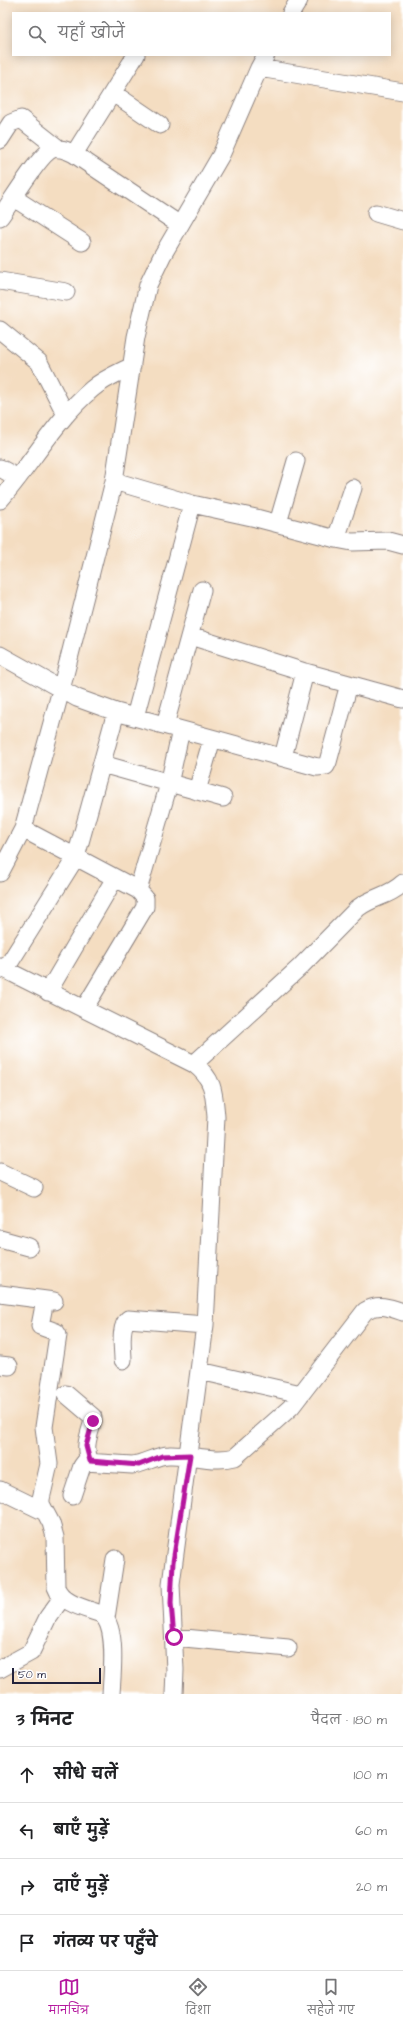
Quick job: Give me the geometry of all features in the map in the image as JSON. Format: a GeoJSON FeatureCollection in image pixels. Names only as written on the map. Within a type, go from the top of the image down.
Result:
{"type":"FeatureCollection","features":[{"type":"Feature","properties":{"kind":"street"},"geometry":{"type":"LineString","coordinates":[[292,12],[299,0]]}},
{"type":"Feature","properties":{"kind":"street"},"geometry":{"type":"LineString","coordinates":[[66,152],[113,93],[135,56]]}},
{"type":"Feature","properties":{"kind":"street"},"geometry":{"type":"LineString","coordinates":[[0,873],[23,829],[61,690],[114,480],[136,337],[148,284],[180,225],[221,155],[263,62],[403,92]]}},
{"type":"Feature","properties":{"kind":"street"},"geometry":{"type":"LineString","coordinates":[[113,93],[160,125]]}},
{"type":"Feature","properties":{"kind":"street"},"geometry":{"type":"LineString","coordinates":[[0,140],[11,123],[21,119],[66,152],[180,225]]}},
{"type":"Feature","properties":{"kind":"street"},"geometry":{"type":"LineString","coordinates":[[0,216],[43,156],[53,149],[66,152]]}},
{"type":"Feature","properties":{"kind":"street"},"geometry":{"type":"LineString","coordinates":[[14,198],[82,242]]}},
{"type":"Feature","properties":{"kind":"street"},"geometry":{"type":"LineString","coordinates":[[376,213],[403,221]]}},
{"type":"Feature","properties":{"kind":"street"},"geometry":{"type":"LineString","coordinates":[[0,281],[66,292]]}},
{"type":"Feature","properties":{"kind":"street"},"geometry":{"type":"LineString","coordinates":[[0,330],[39,362],[66,415]]}},
{"type":"Feature","properties":{"kind":"street"},"geometry":{"type":"LineString","coordinates":[[0,500],[66,415],[91,389],[101,382],[132,366]]}},
{"type":"Feature","properties":{"kind":"street"},"geometry":{"type":"LineString","coordinates":[[278,523],[296,461]]}},
{"type":"Feature","properties":{"kind":"street"},"geometry":{"type":"LineString","coordinates":[[0,468],[18,478]]}},
{"type":"Feature","properties":{"kind":"street"},"geometry":{"type":"LineString","coordinates":[[114,480],[192,504],[278,523],[336,539],[352,542],[388,541],[403,545]]}},
{"type":"Feature","properties":{"kind":"street"},"geometry":{"type":"LineString","coordinates":[[336,539],[353,488]]}},
{"type":"Feature","properties":{"kind":"street"},"geometry":{"type":"LineString","coordinates":[[135,717],[192,504]]}},
{"type":"Feature","properties":{"kind":"street"},"geometry":{"type":"LineString","coordinates":[[138,890],[169,784],[173,728],[190,636],[202,590]]}},
{"type":"Feature","properties":{"kind":"street"},"geometry":{"type":"LineString","coordinates":[[190,636],[305,672],[403,699]]}},
{"type":"Feature","properties":{"kind":"street"},"geometry":{"type":"LineString","coordinates":[[0,655],[77,698],[116,712],[317,767],[326,766],[349,684]]}},
{"type":"Feature","properties":{"kind":"street"},"geometry":{"type":"LineString","coordinates":[[282,757],[305,672]]}},
{"type":"Feature","properties":{"kind":"street"},"geometry":{"type":"LineString","coordinates":[[116,712],[76,857],[2,969],[194,1064],[204,1072],[211,1082],[216,1117],[205,1325],[190,1455],[173,1562],[171,1603],[174,1637],[174,1694]]}},
{"type":"Feature","properties":{"kind":"street"},"geometry":{"type":"LineString","coordinates":[[197,791],[212,739]]}},
{"type":"Feature","properties":{"kind":"street"},"geometry":{"type":"LineString","coordinates":[[102,764],[223,798]]}},
{"type":"Feature","properties":{"kind":"street"},"geometry":{"type":"LineString","coordinates":[[23,829],[138,890],[145,898],[145,906],[84,1009]]}},
{"type":"Feature","properties":{"kind":"street"},"geometry":{"type":"LineString","coordinates":[[48,992],[115,878]]}},
{"type":"Feature","properties":{"kind":"street"},"geometry":{"type":"LineString","coordinates":[[194,1064],[300,967],[358,908],[365,902],[393,891],[403,883]]}},
{"type":"Feature","properties":{"kind":"street"},"geometry":{"type":"LineString","coordinates":[[0,1172],[34,1188]]}},
{"type":"Feature","properties":{"kind":"street"},"geometry":{"type":"LineString","coordinates":[[0,1239],[29,1247]]}},
{"type":"Feature","properties":{"kind":"street"},"geometry":{"type":"LineString","coordinates":[[0,1294],[50,1300],[40,1326],[56,1332],[58,1335],[45,1413],[45,1438],[49,1464],[41,1499],[43,1511],[51,1523],[55,1537],[56,1587],[62,1598],[106,1618]]}},
{"type":"Feature","properties":{"kind":"street"},"geometry":{"type":"LineString","coordinates":[[72,1496],[82,1466],[90,1461],[139,1465],[162,1456],[190,1455],[223,1459],[235,1457],[281,1416],[301,1394],[365,1311],[379,1306],[387,1306],[403,1312]]}},
{"type":"Feature","properties":{"kind":"street"},"geometry":{"type":"LineString","coordinates":[[123,1360],[123,1328],[128,1319],[205,1325]]}},
{"type":"Feature","properties":{"kind":"street"},"geometry":{"type":"LineString","coordinates":[[200,1371],[301,1394]]}},
{"type":"Feature","properties":{"kind":"street"},"geometry":{"type":"LineString","coordinates":[[66,1394],[93,1417],[86,1450],[90,1461]]}},
{"type":"Feature","properties":{"kind":"street"},"geometry":{"type":"LineString","coordinates":[[0,1490],[43,1511]]}},
{"type":"Feature","properties":{"kind":"street"},"geometry":{"type":"LineString","coordinates":[[111,1694],[112,1634],[106,1618],[115,1559]]}},
{"type":"Feature","properties":{"kind":"street"},"geometry":{"type":"LineString","coordinates":[[0,1668],[31,1652],[48,1618],[62,1598]]}},
{"type":"Feature","properties":{"kind":"street"},"geometry":{"type":"LineString","coordinates":[[174,1637],[288,1648]]}},
{"type":"Feature","properties":{"kind":"route"},"geometry":{"type":"LineString","coordinates":[[93,1421],[86,1446],[87,1455],[90,1461],[139,1465],[162,1456],[190,1455],[173,1562],[171,1584],[174,1637]]}}]}
